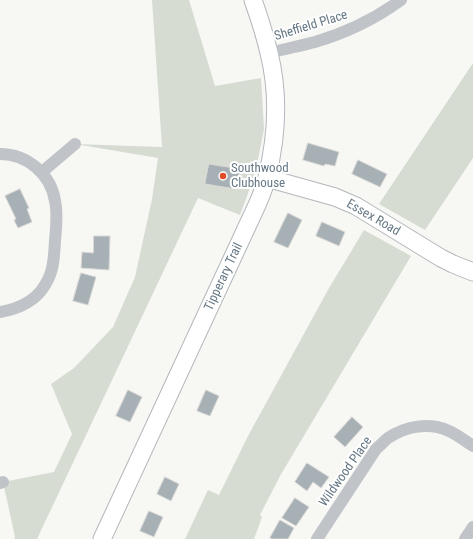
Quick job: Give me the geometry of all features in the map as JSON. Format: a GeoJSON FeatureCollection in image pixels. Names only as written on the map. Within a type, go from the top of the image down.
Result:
{"type":"FeatureCollection","features":[{"type":"Feature","properties":{"kind":"street","name":"Tipperary Trail"},"geometry":{"type":"LineString","coordinates":[[102,539],[257,206],[267,178],[273,150],[276,121],[275,93],[272,64],[253,0]]}},
{"type":"Feature","properties":{"kind":"street","name":"Sheffield Place"},"geometry":{"type":"LineString","coordinates":[[269,53],[315,42],[341,33],[364,23],[400,0]]}},
{"type":"Feature","properties":{"kind":"street"},"geometry":{"type":"LineString","coordinates":[[42,172],[75,144]]}},
{"type":"Feature","properties":{"kind":"street"},"geometry":{"type":"LineString","coordinates":[[0,154],[19,157],[32,164],[42,172],[49,182],[56,202],[53,266],[45,286],[30,301],[21,306],[0,312]]}},
{"type":"Feature","properties":{"kind":"street","name":"Essex Road"},"geometry":{"type":"LineString","coordinates":[[267,178],[335,197],[356,206],[440,258],[473,272]]}},
{"type":"Feature","properties":{"kind":"street","name":"Wildwood Place"},"geometry":{"type":"LineString","coordinates":[[317,539],[376,449],[393,435],[413,427],[434,427],[449,431],[473,446]]}},
{"type":"Feature","properties":{"kind":"shaded area"},"geometry":{"type":"Polygon","coordinates":[[[152,0],[189,0],[215,86],[261,78],[264,129],[256,170],[240,215],[198,198],[37,539],[14,539],[15,537],[3,482],[54,472],[72,434],[51,384],[74,368],[113,327],[135,277],[152,199],[158,158],[75,144],[162,147],[152,0]]]}},
{"type":"Feature","properties":{"kind":"shaded area"},"geometry":{"type":"Polygon","coordinates":[[[473,63],[473,158],[425,230],[379,204],[473,63]]]}},
{"type":"Feature","properties":{"kind":"shaded area"},"geometry":{"type":"Polygon","coordinates":[[[364,230],[411,256],[280,476],[260,515],[262,517],[254,539],[185,539],[208,490],[219,495],[248,436],[329,288],[364,230]]]}},
{"type":"Feature","properties":{"kind":"building"},"geometry":{"type":"Polygon","coordinates":[[[308,143],[339,152],[335,166],[325,164],[324,166],[303,160],[308,143]]]}},
{"type":"Feature","properties":{"kind":"building"},"geometry":{"type":"Polygon","coordinates":[[[358,160],[387,174],[380,187],[352,174],[358,160]]]}},
{"type":"Feature","properties":{"kind":"building","name":"Southwood Clubhouse"},"geometry":{"type":"Polygon","coordinates":[[[209,164],[240,169],[236,189],[205,184],[209,164]]]}},
{"type":"Feature","properties":{"kind":"building"},"geometry":{"type":"Polygon","coordinates":[[[20,189],[29,208],[27,209],[32,222],[18,228],[14,220],[16,219],[5,196],[20,189]]]}},
{"type":"Feature","properties":{"kind":"building"},"geometry":{"type":"Polygon","coordinates":[[[288,213],[302,220],[288,248],[274,242],[288,213]]]}},
{"type":"Feature","properties":{"kind":"building"},"geometry":{"type":"Polygon","coordinates":[[[322,222],[345,232],[339,246],[316,236],[322,222]]]}},
{"type":"Feature","properties":{"kind":"building"},"geometry":{"type":"Polygon","coordinates":[[[94,236],[110,236],[109,270],[81,268],[82,252],[93,253],[94,236]]]}},
{"type":"Feature","properties":{"kind":"building"},"geometry":{"type":"Polygon","coordinates":[[[81,273],[96,277],[88,305],[73,301],[81,273]]]}},
{"type":"Feature","properties":{"kind":"building"},"geometry":{"type":"Polygon","coordinates":[[[128,390],[142,397],[130,422],[116,416],[128,390]]]}},
{"type":"Feature","properties":{"kind":"building"},"geometry":{"type":"Polygon","coordinates":[[[206,390],[219,396],[210,416],[197,411],[206,390]]]}},
{"type":"Feature","properties":{"kind":"building"},"geometry":{"type":"Polygon","coordinates":[[[352,417],[363,427],[345,447],[334,437],[352,417]]]}},
{"type":"Feature","properties":{"kind":"building"},"geometry":{"type":"Polygon","coordinates":[[[307,463],[329,477],[321,488],[313,482],[307,491],[295,482],[307,463]]]}},
{"type":"Feature","properties":{"kind":"building"},"geometry":{"type":"Polygon","coordinates":[[[165,477],[179,484],[171,501],[157,494],[165,477]]]}},
{"type":"Feature","properties":{"kind":"building"},"geometry":{"type":"Polygon","coordinates":[[[295,498],[309,507],[296,526],[282,518],[295,498]]]}},
{"type":"Feature","properties":{"kind":"building"},"geometry":{"type":"Polygon","coordinates":[[[149,511],[163,517],[154,537],[140,531],[149,511]]]}},
{"type":"Feature","properties":{"kind":"building"},"geometry":{"type":"Polygon","coordinates":[[[280,520],[294,528],[288,539],[272,539],[270,538],[280,520]]]}},
{"type":"Feature","properties":{"kind":"place","name":"Southwood Clubhouse"},"geometry":{"type":"Point","coordinates":[223,176]}}]}
